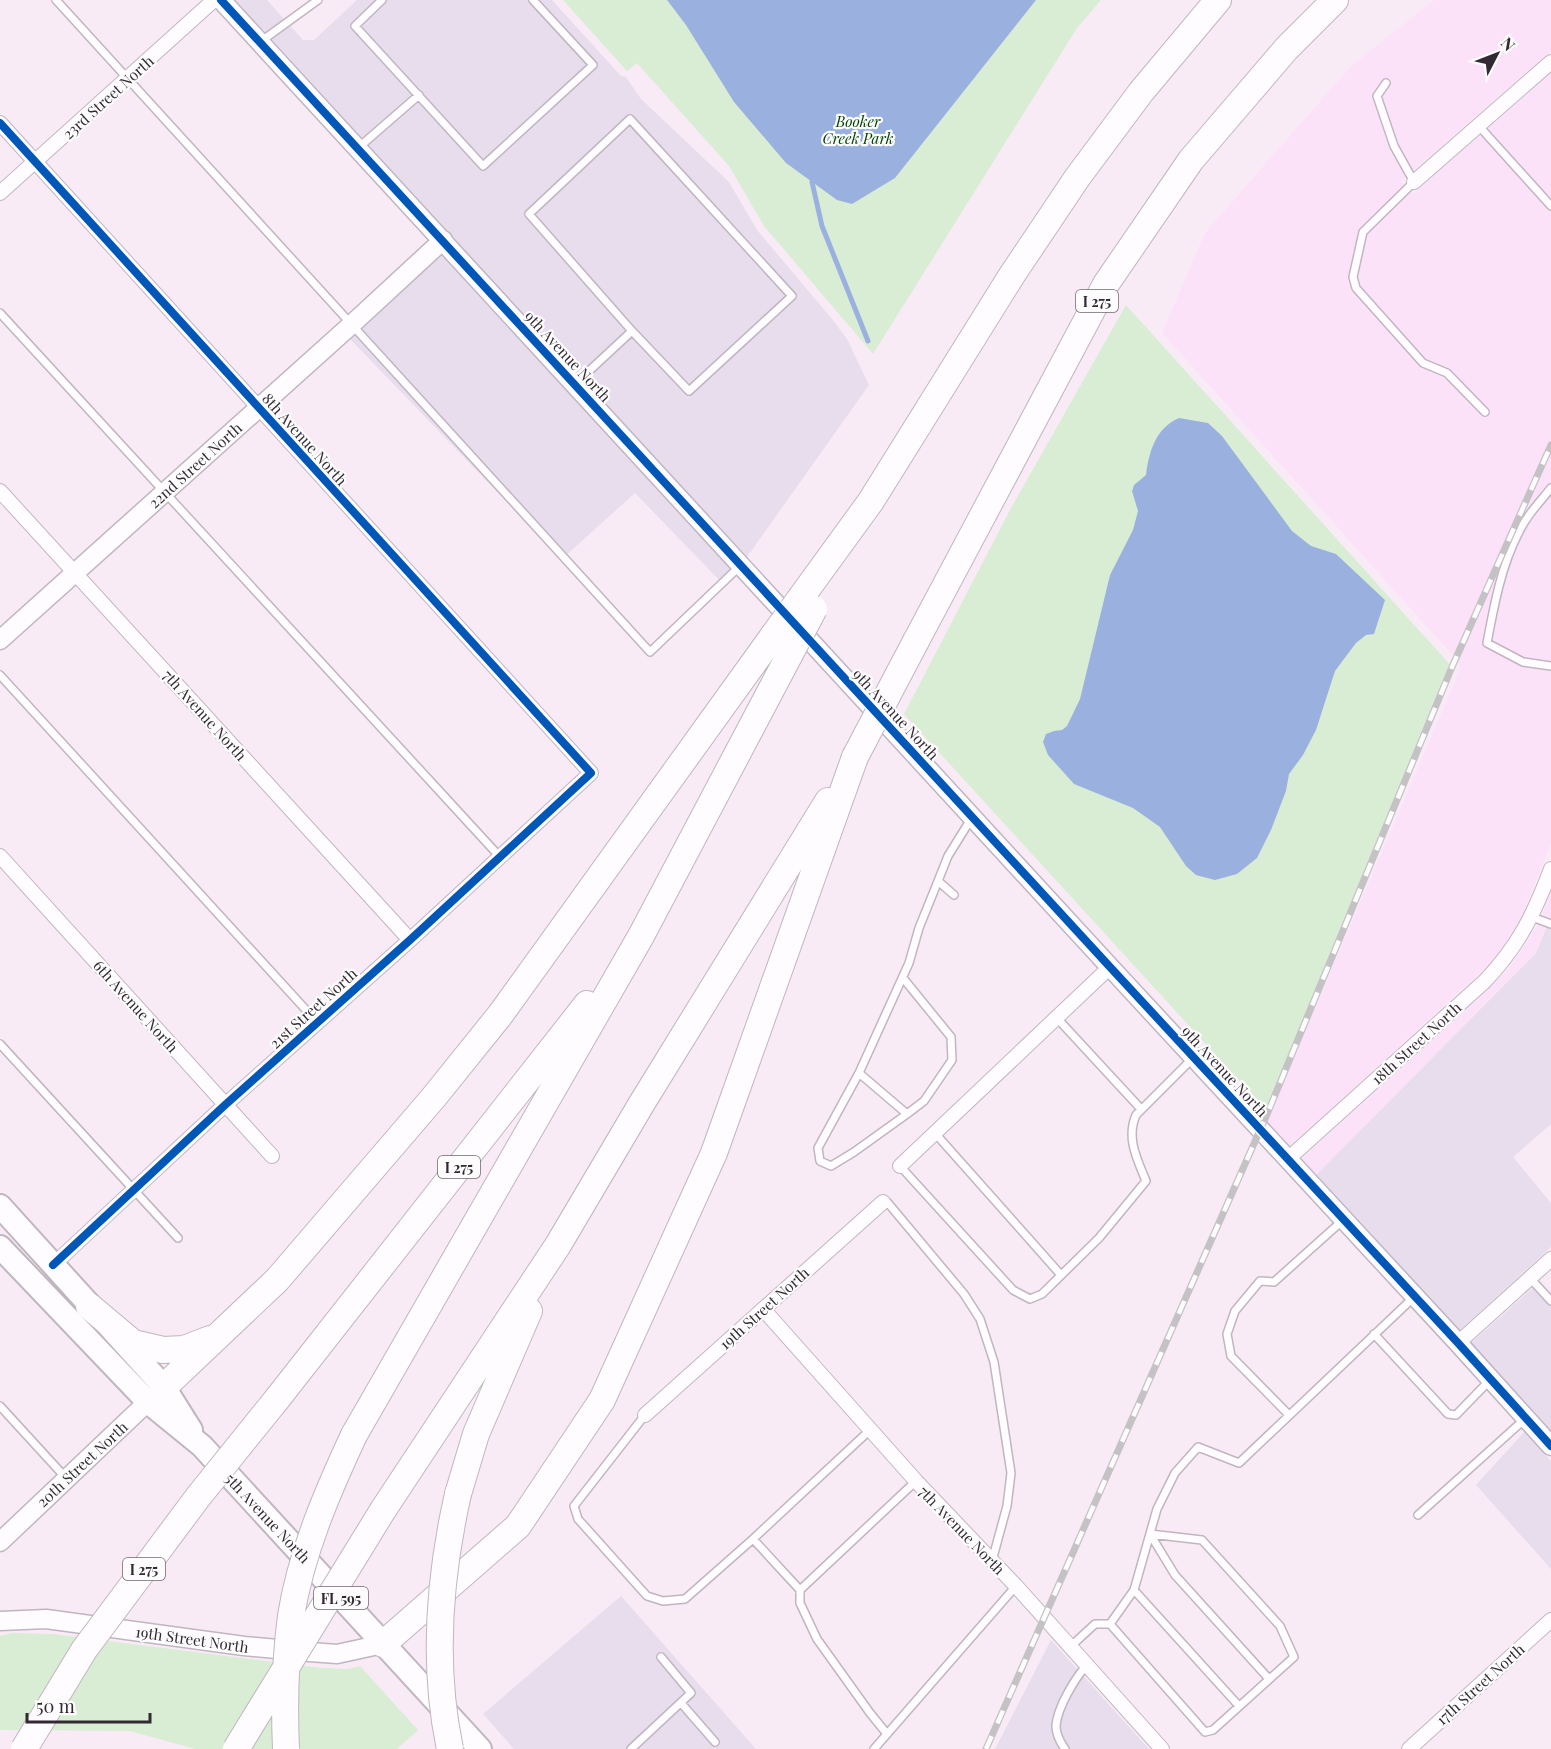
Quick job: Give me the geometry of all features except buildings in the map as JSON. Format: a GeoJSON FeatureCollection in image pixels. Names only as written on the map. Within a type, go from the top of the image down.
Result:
{"type":"FeatureCollection","features":[{"type":"Feature","properties":{"kind":"highway","name":"I 275"},"geometry":{"type":"LineString","coordinates":[[24,1749],[84,1650],[198,1497],[641,936],[782,645],[808,602],[1012,275],[1077,178],[1141,92],[1218,0]]}},
{"type":"Feature","properties":{"kind":"highway","name":"I 275"},"geometry":{"type":"LineString","coordinates":[[236,1749],[382,1510],[558,1245],[642,1103],[855,757],[1106,284],[1191,160],[1287,48],[1335,0]]}},
{"type":"Feature","properties":{"kind":"highway"},"geometry":{"type":"LineString","coordinates":[[156,1394],[277,1280],[434,1096],[500,1015],[782,645]]}},
{"type":"Feature","properties":{"kind":"highway"},"geometry":{"type":"LineString","coordinates":[[383,1644],[518,1526],[602,1400],[714,1153],[855,757]]}},
{"type":"Feature","properties":{"kind":"highway"},"geometry":{"type":"LineString","coordinates":[[286,1749],[284,1703],[292,1614],[315,1525],[354,1435],[488,1206],[641,936]]}},
{"type":"Feature","properties":{"kind":"highway"},"geometry":{"type":"LineString","coordinates":[[450,1749],[442,1706],[439,1672],[439,1630],[448,1540],[458,1494],[476,1434],[558,1245]]}},
{"type":"Feature","properties":{"kind":"highway"},"geometry":{"type":"LineString","coordinates":[[90,1306],[133,1343],[163,1350],[184,1349],[221,1334]]}},
{"type":"Feature","properties":{"kind":"main road","name":"5th Avenue North"},"geometry":{"type":"LineString","coordinates":[[0,1206],[90,1306],[156,1394],[480,1749]]}},
{"type":"Feature","properties":{"kind":"main road","name":"5th Avenue North"},"geometry":{"type":"LineString","coordinates":[[0,1247],[156,1394]]}},
{"type":"Feature","properties":{"kind":"street","name":"23rd Street North"},"geometry":{"type":"LineString","coordinates":[[0,193],[36,163],[214,0]]}},
{"type":"Feature","properties":{"kind":"street","name":"9th Avenue North"},"geometry":{"type":"LineString","coordinates":[[221,0],[1551,1446]]}},
{"type":"Feature","properties":{"kind":"street"},"geometry":{"type":"LineString","coordinates":[[1414,182],[1551,62]]}},
{"type":"Feature","properties":{"kind":"street","name":"8th Avenue North"},"geometry":{"type":"LineString","coordinates":[[0,123],[591,773]]}},
{"type":"Feature","properties":{"kind":"street","name":"22nd Street North"},"geometry":{"type":"LineString","coordinates":[[0,640],[76,574],[442,240]]}},
{"type":"Feature","properties":{"kind":"street","name":"7th Avenue North"},"geometry":{"type":"LineString","coordinates":[[0,491],[410,940]]}},
{"type":"Feature","properties":{"kind":"street","name":"21st Street North"},"geometry":{"type":"LineString","coordinates":[[53,1265],[225,1104],[410,940],[591,773]]}},
{"type":"Feature","properties":{"kind":"street","name":"6th Avenue North"},"geometry":{"type":"LineString","coordinates":[[0,856],[272,1156]]}},
{"type":"Feature","properties":{"kind":"street"},"geometry":{"type":"LineString","coordinates":[[1532,917],[1551,869]]}},
{"type":"Feature","properties":{"kind":"street","name":"18th Street North"},"geometry":{"type":"LineString","coordinates":[[1288,1159],[1485,981],[1518,942],[1532,917]]}},
{"type":"Feature","properties":{"kind":"street"},"geometry":{"type":"LineString","coordinates":[[900,1166],[1110,967]]}},
{"type":"Feature","properties":{"kind":"street","name":"19th Street North"},"geometry":{"type":"LineString","coordinates":[[645,1414],[883,1202]]}},
{"type":"Feature","properties":{"kind":"street"},"geometry":{"type":"LineString","coordinates":[[1458,1343],[1551,1259]]}},
{"type":"Feature","properties":{"kind":"street","name":"7th Avenue North"},"geometry":{"type":"LineString","coordinates":[[763,1309],[916,1481],[1016,1587],[1162,1749]]}},
{"type":"Feature","properties":{"kind":"street","name":"20th Street North"},"geometry":{"type":"LineString","coordinates":[[0,1542],[156,1394]]}},
{"type":"Feature","properties":{"kind":"street","name":"19th Street North"},"geometry":{"type":"LineString","coordinates":[[0,1621],[46,1619],[310,1653],[337,1654],[383,1644]]}},
{"type":"Feature","properties":{"kind":"street","name":"17th Street North"},"geometry":{"type":"LineString","coordinates":[[1410,1749],[1551,1620]]}},
{"type":"Feature","properties":{"kind":"lane"},"geometry":{"type":"LineString","coordinates":[[56,0],[650,652],[741,565]]}},
{"type":"Feature","properties":{"kind":"lane"},"geometry":{"type":"LineString","coordinates":[[260,42],[318,0]]}},
{"type":"Feature","properties":{"kind":"lane"},"geometry":{"type":"LineString","coordinates":[[382,0],[355,26],[483,166],[593,65],[533,0]]}},
{"type":"Feature","properties":{"kind":"lane"},"geometry":{"type":"LineString","coordinates":[[1386,83],[1377,96],[1394,146],[1414,182],[1363,232],[1353,277],[1356,288],[1423,363],[1447,373],[1485,412]]}},
{"type":"Feature","properties":{"kind":"lane"},"geometry":{"type":"LineString","coordinates":[[358,148],[419,95]]}},
{"type":"Feature","properties":{"kind":"lane"},"geometry":{"type":"LineString","coordinates":[[630,119],[792,296],[689,391],[632,331],[529,214],[630,119]]}},
{"type":"Feature","properties":{"kind":"lane"},"geometry":{"type":"LineString","coordinates":[[1479,125],[1551,206]]}},
{"type":"Feature","properties":{"kind":"lane"},"geometry":{"type":"LineString","coordinates":[[0,312],[500,857]]}},
{"type":"Feature","properties":{"kind":"lane"},"geometry":{"type":"LineString","coordinates":[[575,384],[632,331]]}},
{"type":"Feature","properties":{"kind":"lane"},"geometry":{"type":"LineString","coordinates":[[1551,488],[1529,515],[1518,534],[1494,604],[1487,643],[1523,662],[1551,666]]}},
{"type":"Feature","properties":{"kind":"lane"},"geometry":{"type":"LineString","coordinates":[[0,675],[317,1022]]}},
{"type":"Feature","properties":{"kind":"lane"},"geometry":{"type":"LineString","coordinates":[[903,978],[951,1037],[952,1060],[924,1101],[831,1167],[820,1161],[818,1148],[859,1073],[903,978],[919,928],[948,856],[972,817]]}},
{"type":"Feature","properties":{"kind":"lane"},"geometry":{"type":"LineString","coordinates":[[938,881],[954,895]]}},
{"type":"Feature","properties":{"kind":"lane"},"geometry":{"type":"LineString","coordinates":[[1532,917],[1551,924]]}},
{"type":"Feature","properties":{"kind":"lane"},"geometry":{"type":"LineString","coordinates":[[1056,1017],[1141,1109]]}},
{"type":"Feature","properties":{"kind":"lane"},"geometry":{"type":"LineString","coordinates":[[0,1044],[178,1238]]}},
{"type":"Feature","properties":{"kind":"lane"},"geometry":{"type":"LineString","coordinates":[[900,1166],[1013,1290],[1030,1299],[1042,1294],[1099,1238],[1146,1181],[1132,1148],[1132,1124],[1136,1114],[1194,1057]]}},
{"type":"Feature","properties":{"kind":"lane"},"geometry":{"type":"LineString","coordinates":[[859,1073],[907,1114]]}},
{"type":"Feature","properties":{"kind":"lane"},"geometry":{"type":"LineString","coordinates":[[934,1132],[1061,1275]]}},
{"type":"Feature","properties":{"kind":"lane"},"geometry":{"type":"LineString","coordinates":[[883,1202],[888,1203],[964,1294],[980,1318],[994,1362],[1011,1473],[1007,1506],[992,1561]]}},
{"type":"Feature","properties":{"kind":"lane"},"geometry":{"type":"LineString","coordinates":[[1290,1415],[1231,1356],[1227,1334],[1235,1311],[1260,1281],[1274,1282],[1344,1219]]}},
{"type":"Feature","properties":{"kind":"lane"},"geometry":{"type":"LineString","coordinates":[[1530,1278],[1551,1301]]}},
{"type":"Feature","properties":{"kind":"lane"},"geometry":{"type":"LineString","coordinates":[[1110,1624],[1134,1590],[1157,1509],[1175,1473],[1198,1447],[1239,1463],[1415,1296]]}},
{"type":"Feature","properties":{"kind":"lane"},"geometry":{"type":"LineString","coordinates":[[1374,1334],[1448,1414],[1456,1414],[1491,1379]]}},
{"type":"Feature","properties":{"kind":"lane"},"geometry":{"type":"LineString","coordinates":[[0,1406],[66,1478]]}},
{"type":"Feature","properties":{"kind":"lane"},"geometry":{"type":"LineString","coordinates":[[645,1414],[574,1506],[578,1519],[647,1596],[663,1601],[685,1599],[870,1430]]}},
{"type":"Feature","properties":{"kind":"lane"},"geometry":{"type":"LineString","coordinates":[[1418,1515],[1526,1418]]}},
{"type":"Feature","properties":{"kind":"lane"},"geometry":{"type":"LineString","coordinates":[[800,1590],[916,1481]]}},
{"type":"Feature","properties":{"kind":"lane"},"geometry":{"type":"LineString","coordinates":[[1150,1534],[1175,1575],[1269,1679]]}},
{"type":"Feature","properties":{"kind":"lane"},"geometry":{"type":"LineString","coordinates":[[1070,1647],[1095,1624],[1110,1624],[1205,1732],[1213,1730],[1294,1657],[1280,1626],[1202,1540],[1150,1534]]}},
{"type":"Feature","properties":{"kind":"lane"},"geometry":{"type":"LineString","coordinates":[[753,1539],[800,1590],[800,1603],[817,1639],[887,1734]]}},
{"type":"Feature","properties":{"kind":"lane"},"geometry":{"type":"LineString","coordinates":[[874,1749],[1016,1587]]}},
{"type":"Feature","properties":{"kind":"lane"},"geometry":{"type":"LineString","coordinates":[[1134,1590],[1239,1706]]}},
{"type":"Feature","properties":{"kind":"lane"},"geometry":{"type":"LineString","coordinates":[[631,1749],[691,1693],[661,1657]]}},
{"type":"Feature","properties":{"kind":"lane"},"geometry":{"type":"LineString","coordinates":[[1065,1749],[1058,1737],[1057,1723],[1071,1685],[1087,1665]]}},
{"type":"Feature","properties":{"kind":"lane"},"geometry":{"type":"LineString","coordinates":[[681,1703],[715,1742]]}},
{"type":"Feature","properties":{"kind":"shaded area"},"geometry":{"type":"Polygon","coordinates":[[[234,0],[267,0],[303,40],[314,40],[357,0],[552,0],[621,76],[626,77],[641,99],[729,182],[757,230],[847,339],[869,385],[747,557],[234,0]]]}},
{"type":"Feature","properties":{"kind":"shaded area"},"geometry":{"type":"Polygon","coordinates":[[[1434,0],[1551,0],[1551,51],[1401,181],[1413,194],[1551,73],[1551,843],[1523,914],[1498,956],[1290,1146],[1261,1116],[1270,1113],[1460,670],[1459,662],[1162,333],[1205,233],[1351,66],[1434,0]]]}},
{"type":"Feature","properties":{"kind":"shaded area"},"geometry":{"type":"Polygon","coordinates":[[[441,252],[735,573],[726,587],[635,493],[562,559],[349,338],[441,252]]]}},
{"type":"Feature","properties":{"kind":"shaded area"},"geometry":{"type":"Polygon","coordinates":[[[1551,892],[1551,916],[1536,952],[1316,1175],[1301,1159],[1491,987],[1510,967],[1536,928],[1551,892]]]}},
{"type":"Feature","properties":{"kind":"shaded area"},"geometry":{"type":"Polygon","coordinates":[[[1551,916],[1551,1124],[1513,1157],[1551,1203],[1551,1247],[1460,1330],[1316,1175],[1536,953],[1551,916]]]}},
{"type":"Feature","properties":{"kind":"shaded area"},"geometry":{"type":"Polygon","coordinates":[[[1539,1282],[1551,1296],[1551,1432],[1471,1343],[1539,1282]]]}},
{"type":"Feature","properties":{"kind":"shaded area"},"geometry":{"type":"Polygon","coordinates":[[[1525,1431],[1551,1461],[1551,1569],[1476,1485],[1525,1431]]]}},
{"type":"Feature","properties":{"kind":"shaded area"},"geometry":{"type":"Polygon","coordinates":[[[621,1596],[756,1749],[514,1749],[483,1714],[621,1596]]]}},
{"type":"Feature","properties":{"kind":"shaded area"},"geometry":{"type":"Polygon","coordinates":[[[1051,1640],[1149,1749],[995,1749],[1051,1640]]]}},
{"type":"Feature","properties":{"kind":"green space","name":"Booker Creek Park"},"geometry":{"type":"Polygon","coordinates":[[[563,0],[1101,0],[1077,28],[873,354],[764,226],[729,166],[637,63],[627,71],[563,0]]]}},
{"type":"Feature","properties":{"kind":"green space"},"geometry":{"type":"Polygon","coordinates":[[[1126,305],[1452,667],[1268,1112],[904,714],[1011,508],[1126,305]]]}},
{"type":"Feature","properties":{"kind":"green space"},"geometry":{"type":"Polygon","coordinates":[[[12,1633],[53,1634],[322,1668],[348,1669],[360,1666],[418,1730],[397,1749],[195,1749],[130,1731],[0,1730],[0,1636],[12,1633]]]}},
{"type":"Feature","properties":{"kind":"water"},"geometry":{"type":"Polygon","coordinates":[[[667,0],[1036,0],[895,178],[852,204],[837,200],[786,163],[734,102],[686,25],[667,0]]]}},
{"type":"Feature","properties":{"kind":"water"},"geometry":{"type":"Polygon","coordinates":[[[1179,418],[1208,423],[1222,436],[1292,531],[1311,546],[1336,554],[1385,600],[1374,634],[1366,635],[1356,643],[1335,671],[1316,730],[1303,755],[1289,774],[1286,791],[1257,858],[1237,874],[1215,880],[1196,875],[1186,866],[1160,827],[1133,808],[1074,784],[1048,755],[1043,742],[1046,734],[1062,730],[1067,726],[1080,699],[1110,575],[1133,530],[1138,511],[1132,491],[1134,485],[1146,475],[1149,457],[1159,434],[1171,422],[1179,418]]]}},
{"type":"Feature","properties":{"kind":"waterway"},"geometry":{"type":"LineString","coordinates":[[812,182],[822,226],[868,341]]}},
{"type":"Feature","properties":{"kind":"railway"},"geometry":{"type":"LineString","coordinates":[[986,1749],[1268,1112],[1452,667],[1551,445]]}},
{"type":"Feature","properties":{"kind":"cycle path"},"geometry":{"type":"LineString","coordinates":[[221,0],[1551,1446]]}},
{"type":"Feature","properties":{"kind":"cycle path"},"geometry":{"type":"LineString","coordinates":[[0,123],[591,773],[410,940],[225,1105],[53,1265]]}}]}
